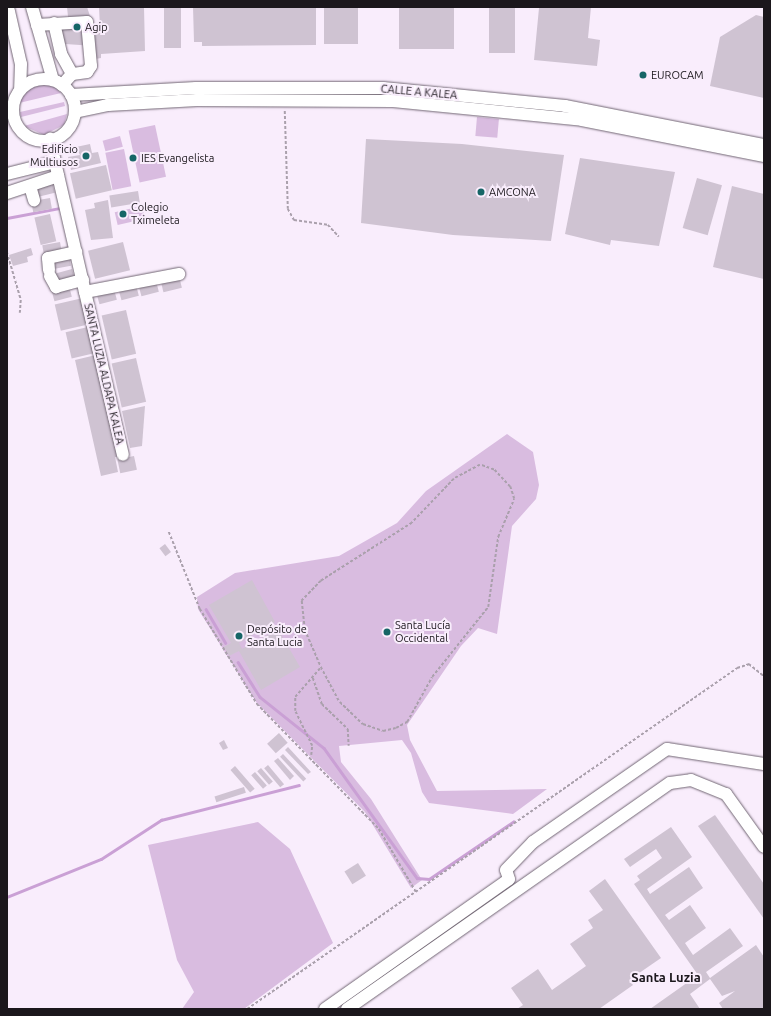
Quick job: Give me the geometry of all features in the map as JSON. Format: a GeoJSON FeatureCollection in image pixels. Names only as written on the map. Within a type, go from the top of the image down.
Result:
{"type":"FeatureCollection","features":[{"type":"Feature","properties":{"kind":"street"},"geometry":{"type":"LineString","coordinates":[[8,7],[21,64],[20,90],[10,109],[12,127],[32,138],[50,140],[67,130],[74,112],[71,95],[57,82],[36,25],[32,7]]}},
{"type":"Feature","properties":{"kind":"street"},"geometry":{"type":"LineString","coordinates":[[20,90],[35,80],[57,82],[72,74],[87,72],[91,66],[87,22],[36,25]]}},
{"type":"Feature","properties":{"kind":"street"},"geometry":{"type":"LineString","coordinates":[[54,24],[61,54],[72,74]]}},
{"type":"Feature","properties":{"kind":"street","name":"CALLE A KALEA"},"geometry":{"type":"LineString","coordinates":[[71,95],[196,88],[383,88],[565,106],[764,145]]}},
{"type":"Feature","properties":{"kind":"street","name":"CALLE A KALEA"},"geometry":{"type":"LineString","coordinates":[[74,112],[108,105],[284,98],[393,101],[582,120],[764,156]]}},
{"type":"Feature","properties":{"kind":"street","name":"SANTA LUZIA ALDAPA KALEA"},"geometry":{"type":"LineString","coordinates":[[50,140],[123,456]]}},
{"type":"Feature","properties":{"kind":"street"},"geometry":{"type":"LineString","coordinates":[[7,174],[55,162]]}},
{"type":"Feature","properties":{"kind":"street"},"geometry":{"type":"LineString","coordinates":[[7,192],[58,176]]}},
{"type":"Feature","properties":{"kind":"street"},"geometry":{"type":"LineString","coordinates":[[30,186],[34,200]]}},
{"type":"Feature","properties":{"kind":"street","name":"SANTA LUZIA ALDAPA KALEA"},"geometry":{"type":"LineString","coordinates":[[76,252],[48,258],[50,273],[56,287],[84,286],[179,274]]}},
{"type":"Feature","properties":{"kind":"street"},"geometry":{"type":"LineString","coordinates":[[325,1009],[510,879],[506,870],[533,842],[668,749],[764,764]]}},
{"type":"Feature","properties":{"kind":"street"},"geometry":{"type":"LineString","coordinates":[[347,1009],[670,783],[691,780],[726,794],[764,847]]}},
{"type":"Feature","properties":{"kind":"path"},"geometry":{"type":"LineString","coordinates":[[284,98],[288,209],[294,220],[328,225],[339,237]]}},
{"type":"Feature","properties":{"kind":"path"},"geometry":{"type":"LineString","coordinates":[[7,252],[21,300],[20,313]]}},
{"type":"Feature","properties":{"kind":"path"},"geometry":{"type":"LineString","coordinates":[[480,464],[494,470],[510,487],[514,499],[498,538],[488,607],[459,640],[406,722],[383,731],[363,724],[340,702],[321,667],[305,630],[302,601],[321,581],[412,523],[454,479],[480,464]]}},
{"type":"Feature","properties":{"kind":"path"},"geometry":{"type":"LineString","coordinates":[[169,532],[200,609],[257,704],[311,755],[379,829],[416,892]]}},
{"type":"Feature","properties":{"kind":"path"},"geometry":{"type":"LineString","coordinates":[[248,1009],[737,668],[749,664],[764,676]]}},
{"type":"Feature","properties":{"kind":"path"},"geometry":{"type":"LineString","coordinates":[[311,755],[312,746],[295,711],[295,698],[321,667]]}},
{"type":"Feature","properties":{"kind":"path"},"geometry":{"type":"LineString","coordinates":[[313,678],[322,704],[348,729],[349,746]]}},
{"type":"Feature","properties":{"kind":"shaded area"},"geometry":{"type":"Polygon","coordinates":[[[37,83],[52,85],[61,93],[19,103],[25,89],[37,83]]]}},
{"type":"Feature","properties":{"kind":"shaded area"},"geometry":{"type":"Polygon","coordinates":[[[64,102],[65,106],[21,117],[20,112],[64,102]]]}},
{"type":"Feature","properties":{"kind":"shaded area"},"geometry":{"type":"Polygon","coordinates":[[[67,114],[64,125],[44,135],[24,126],[67,114]]]}},
{"type":"Feature","properties":{"kind":"shaded area"},"geometry":{"type":"Polygon","coordinates":[[[477,117],[499,119],[497,138],[475,136],[477,117]]]}},
{"type":"Feature","properties":{"kind":"shaded area"},"geometry":{"type":"Polygon","coordinates":[[[155,125],[166,177],[140,182],[129,131],[155,125]]]}},
{"type":"Feature","properties":{"kind":"shaded area"},"geometry":{"type":"Polygon","coordinates":[[[120,136],[123,147],[105,151],[103,141],[120,136]]]}},
{"type":"Feature","properties":{"kind":"shaded area"},"geometry":{"type":"Polygon","coordinates":[[[124,149],[131,186],[113,190],[105,153],[124,149]]]}},
{"type":"Feature","properties":{"kind":"shaded area"},"geometry":{"type":"Polygon","coordinates":[[[142,206],[145,219],[118,225],[115,212],[142,206]]]}},
{"type":"Feature","properties":{"kind":"shaded area"},"geometry":{"type":"Polygon","coordinates":[[[507,434],[533,452],[539,485],[536,499],[512,526],[497,634],[478,628],[461,646],[407,725],[410,740],[437,791],[547,789],[513,814],[429,803],[422,792],[411,753],[402,740],[339,746],[341,762],[371,799],[422,880],[411,888],[365,812],[256,702],[198,609],[197,597],[235,573],[339,556],[397,523],[426,491],[507,434]]]}},
{"type":"Feature","properties":{"kind":"shaded area"},"geometry":{"type":"Polygon","coordinates":[[[258,822],[290,849],[333,943],[244,1009],[182,1009],[194,992],[177,960],[148,845],[258,822]]]}},
{"type":"Feature","properties":{"kind":"building"},"geometry":{"type":"Polygon","coordinates":[[[67,7],[87,7],[94,28],[100,28],[99,7],[144,7],[145,51],[101,54],[101,58],[95,59],[95,46],[65,44],[61,26],[69,26],[67,7]]]}},
{"type":"Feature","properties":{"kind":"building"},"geometry":{"type":"Polygon","coordinates":[[[164,7],[181,7],[181,48],[164,48],[164,7]]]}},
{"type":"Feature","properties":{"kind":"building"},"geometry":{"type":"Polygon","coordinates":[[[193,7],[316,7],[316,45],[202,46],[202,42],[194,42],[193,7]]]}},
{"type":"Feature","properties":{"kind":"building"},"geometry":{"type":"Polygon","coordinates":[[[324,7],[358,7],[358,44],[324,44],[324,7]]]}},
{"type":"Feature","properties":{"kind":"building"},"geometry":{"type":"Polygon","coordinates":[[[399,7],[454,7],[454,49],[399,49],[399,7]]]}},
{"type":"Feature","properties":{"kind":"building"},"geometry":{"type":"Polygon","coordinates":[[[489,7],[515,7],[515,53],[489,53],[489,7]]]}},
{"type":"Feature","properties":{"kind":"building"},"geometry":{"type":"Polygon","coordinates":[[[591,7],[588,38],[600,40],[597,66],[534,60],[539,8],[591,7]]]}},
{"type":"Feature","properties":{"kind":"building"},"geometry":{"type":"Polygon","coordinates":[[[756,15],[764,17],[764,98],[710,86],[720,37],[756,15]]]}},
{"type":"Feature","properties":{"kind":"building"},"geometry":{"type":"Polygon","coordinates":[[[366,139],[462,144],[564,155],[551,241],[453,235],[361,223],[366,139]]]}},
{"type":"Feature","properties":{"kind":"building","name":"Edificio Multiusos"},"geometry":{"type":"Polygon","coordinates":[[[90,144],[92,153],[98,152],[101,163],[71,170],[68,157],[80,155],[76,147],[90,144]]]}},
{"type":"Feature","properties":{"kind":"building"},"geometry":{"type":"Polygon","coordinates":[[[580,158],[675,172],[659,246],[611,240],[610,245],[565,234],[580,158]]]}},
{"type":"Feature","properties":{"kind":"building"},"geometry":{"type":"Polygon","coordinates":[[[106,165],[112,190],[76,199],[70,173],[106,165]]]}},
{"type":"Feature","properties":{"kind":"building"},"geometry":{"type":"Polygon","coordinates":[[[697,178],[722,185],[708,235],[683,228],[697,178]]]}},
{"type":"Feature","properties":{"kind":"building"},"geometry":{"type":"Polygon","coordinates":[[[52,181],[55,193],[36,197],[34,186],[52,181]]]}},
{"type":"Feature","properties":{"kind":"building"},"geometry":{"type":"Polygon","coordinates":[[[732,186],[764,194],[764,279],[713,267],[732,186]]]}},
{"type":"Feature","properties":{"kind":"building"},"geometry":{"type":"Polygon","coordinates":[[[138,191],[140,203],[111,207],[109,196],[138,191]]]}},
{"type":"Feature","properties":{"kind":"building"},"geometry":{"type":"Polygon","coordinates":[[[50,198],[52,209],[33,212],[31,201],[50,198]]]}},
{"type":"Feature","properties":{"kind":"building"},"geometry":{"type":"Polygon","coordinates":[[[108,200],[113,238],[91,240],[85,210],[95,208],[94,203],[108,200]]]}},
{"type":"Feature","properties":{"kind":"building"},"geometry":{"type":"Polygon","coordinates":[[[50,214],[56,241],[41,245],[34,218],[50,214]]]}},
{"type":"Feature","properties":{"kind":"building"},"geometry":{"type":"Polygon","coordinates":[[[60,242],[62,253],[44,256],[42,245],[60,242]]]}},
{"type":"Feature","properties":{"kind":"building"},"geometry":{"type":"Polygon","coordinates":[[[123,242],[130,270],[95,279],[88,251],[123,242]]]}},
{"type":"Feature","properties":{"kind":"building"},"geometry":{"type":"Polygon","coordinates":[[[31,248],[33,255],[27,257],[28,262],[13,266],[9,255],[31,248]]]}},
{"type":"Feature","properties":{"kind":"building"},"geometry":{"type":"Polygon","coordinates":[[[69,255],[71,266],[52,269],[50,258],[69,255]]]}},
{"type":"Feature","properties":{"kind":"building"},"geometry":{"type":"Polygon","coordinates":[[[72,269],[75,280],[57,284],[55,274],[72,269]]]}},
{"type":"Feature","properties":{"kind":"building"},"geometry":{"type":"Polygon","coordinates":[[[179,276],[182,288],[163,292],[161,281],[179,276]]]}},
{"type":"Feature","properties":{"kind":"building"},"geometry":{"type":"Polygon","coordinates":[[[156,281],[159,292],[141,296],[139,286],[156,281]]]}},
{"type":"Feature","properties":{"kind":"building"},"geometry":{"type":"Polygon","coordinates":[[[136,285],[139,296],[121,300],[119,290],[136,285]]]}},
{"type":"Feature","properties":{"kind":"building"},"geometry":{"type":"Polygon","coordinates":[[[69,286],[72,297],[54,301],[52,291],[69,286]]]}},
{"type":"Feature","properties":{"kind":"building"},"geometry":{"type":"Polygon","coordinates":[[[114,289],[117,300],[99,304],[97,294],[114,289]]]}},
{"type":"Feature","properties":{"kind":"building"},"geometry":{"type":"Polygon","coordinates":[[[83,298],[89,324],[61,331],[55,305],[83,298]]]}},
{"type":"Feature","properties":{"kind":"building"},"geometry":{"type":"Polygon","coordinates":[[[126,310],[136,354],[112,359],[102,316],[126,310]]]}},
{"type":"Feature","properties":{"kind":"building"},"geometry":{"type":"Polygon","coordinates":[[[88,327],[94,353],[72,358],[66,332],[88,327]]]}},
{"type":"Feature","properties":{"kind":"building"},"geometry":{"type":"Polygon","coordinates":[[[96,355],[119,457],[115,457],[118,472],[101,476],[75,360],[96,355]]]}},
{"type":"Feature","properties":{"kind":"building"},"geometry":{"type":"Polygon","coordinates":[[[136,358],[146,402],[122,407],[112,364],[136,358]]]}},
{"type":"Feature","properties":{"kind":"building"},"geometry":{"type":"Polygon","coordinates":[[[145,406],[142,446],[130,448],[122,411],[145,406]]]}},
{"type":"Feature","properties":{"kind":"building"},"geometry":{"type":"Polygon","coordinates":[[[134,456],[137,470],[120,473],[117,460],[134,456]]]}},
{"type":"Feature","properties":{"kind":"building"},"geometry":{"type":"Polygon","coordinates":[[[165,544],[171,552],[165,556],[159,548],[165,544]]]}},
{"type":"Feature","properties":{"kind":"building","name":"Depósito de Santa Lucia"},"geometry":{"type":"Polygon","coordinates":[[[252,580],[275,622],[239,643],[242,649],[278,629],[300,667],[261,690],[239,651],[229,656],[224,647],[231,643],[209,605],[252,580]]]}},
{"type":"Feature","properties":{"kind":"building"},"geometry":{"type":"Polygon","coordinates":[[[279,733],[288,743],[276,753],[267,744],[279,733]]]}},
{"type":"Feature","properties":{"kind":"building"},"geometry":{"type":"Polygon","coordinates":[[[224,740],[228,748],[223,750],[219,743],[224,740]]]}},
{"type":"Feature","properties":{"kind":"building"},"geometry":{"type":"Polygon","coordinates":[[[288,747],[311,772],[308,774],[285,750],[288,747]]]}},
{"type":"Feature","properties":{"kind":"building"},"geometry":{"type":"Polygon","coordinates":[[[283,754],[306,779],[303,782],[280,757],[283,754]]]}},
{"type":"Feature","properties":{"kind":"building"},"geometry":{"type":"Polygon","coordinates":[[[278,758],[294,776],[290,780],[274,761],[278,758]]]}},
{"type":"Feature","properties":{"kind":"building"},"geometry":{"type":"Polygon","coordinates":[[[268,765],[284,784],[280,787],[264,768],[268,765]]]}},
{"type":"Feature","properties":{"kind":"building"},"geometry":{"type":"Polygon","coordinates":[[[235,766],[255,789],[250,793],[230,770],[235,766]]]}},
{"type":"Feature","properties":{"kind":"building"},"geometry":{"type":"Polygon","coordinates":[[[261,768],[273,782],[269,785],[257,771],[261,768]]]}},
{"type":"Feature","properties":{"kind":"building"},"geometry":{"type":"Polygon","coordinates":[[[255,772],[267,786],[263,789],[251,775],[255,772]]]}},
{"type":"Feature","properties":{"kind":"building"},"geometry":{"type":"Polygon","coordinates":[[[244,787],[246,793],[216,802],[215,797],[244,787]]]}},
{"type":"Feature","properties":{"kind":"building"},"geometry":{"type":"Polygon","coordinates":[[[715,815],[764,884],[764,919],[698,826],[715,815]]]}},
{"type":"Feature","properties":{"kind":"building"},"geometry":{"type":"Polygon","coordinates":[[[671,827],[692,857],[647,889],[650,894],[689,867],[703,888],[665,915],[669,920],[690,905],[706,928],[685,943],[693,955],[730,928],[743,946],[706,972],[710,978],[756,945],[764,957],[764,1009],[723,1009],[719,1003],[735,991],[722,996],[710,979],[690,994],[700,1009],[650,1009],[698,975],[634,884],[640,880],[637,876],[662,858],[656,849],[630,867],[624,859],[671,827]]]}},
{"type":"Feature","properties":{"kind":"building"},"geometry":{"type":"Polygon","coordinates":[[[358,863],[366,876],[352,884],[344,871],[358,863]]]}},
{"type":"Feature","properties":{"kind":"building"},"geometry":{"type":"Polygon","coordinates":[[[605,879],[661,958],[629,980],[633,985],[599,1009],[517,1009],[523,1005],[511,988],[538,969],[552,990],[586,966],[570,944],[593,928],[588,920],[603,910],[589,891],[605,879]]]}},
{"type":"Feature","properties":{"kind":"waterway"},"geometry":{"type":"LineString","coordinates":[[7,218],[60,208]]}},
{"type":"Feature","properties":{"kind":"waterway"},"geometry":{"type":"LineString","coordinates":[[206,609],[226,643]]}},
{"type":"Feature","properties":{"kind":"waterway"},"geometry":{"type":"LineString","coordinates":[[238,662],[260,697],[324,748],[417,878],[429,879],[513,822]]}},
{"type":"Feature","properties":{"kind":"waterway"},"geometry":{"type":"LineString","coordinates":[[7,897],[101,859],[161,820],[299,785]]}},
{"type":"Feature","properties":{"kind":"place","name":"Agip"},"geometry":{"type":"Point","coordinates":[77,27]}},
{"type":"Feature","properties":{"kind":"place","name":"EUROCAM"},"geometry":{"type":"Point","coordinates":[643,75]}},
{"type":"Feature","properties":{"kind":"place","name":"Edificio Multiusos"},"geometry":{"type":"Point","coordinates":[86,156]}},
{"type":"Feature","properties":{"kind":"place","name":"IES Evangelista"},"geometry":{"type":"Point","coordinates":[133,158]}},
{"type":"Feature","properties":{"kind":"place","name":"AMCONA"},"geometry":{"type":"Point","coordinates":[481,192]}},
{"type":"Feature","properties":{"kind":"place","name":"Colegio Tximeleta"},"geometry":{"type":"Point","coordinates":[123,214]}},
{"type":"Feature","properties":{"kind":"place","name":"Santa Lucía Occidental"},"geometry":{"type":"Point","coordinates":[387,632]}},
{"type":"Feature","properties":{"kind":"place","name":"Depósito de Santa Lucia"},"geometry":{"type":"Point","coordinates":[239,636]}},
{"type":"Feature","properties":{"kind":"district","name":"Santa Luzia"},"geometry":{"type":"Point","coordinates":[666,977]}}]}
